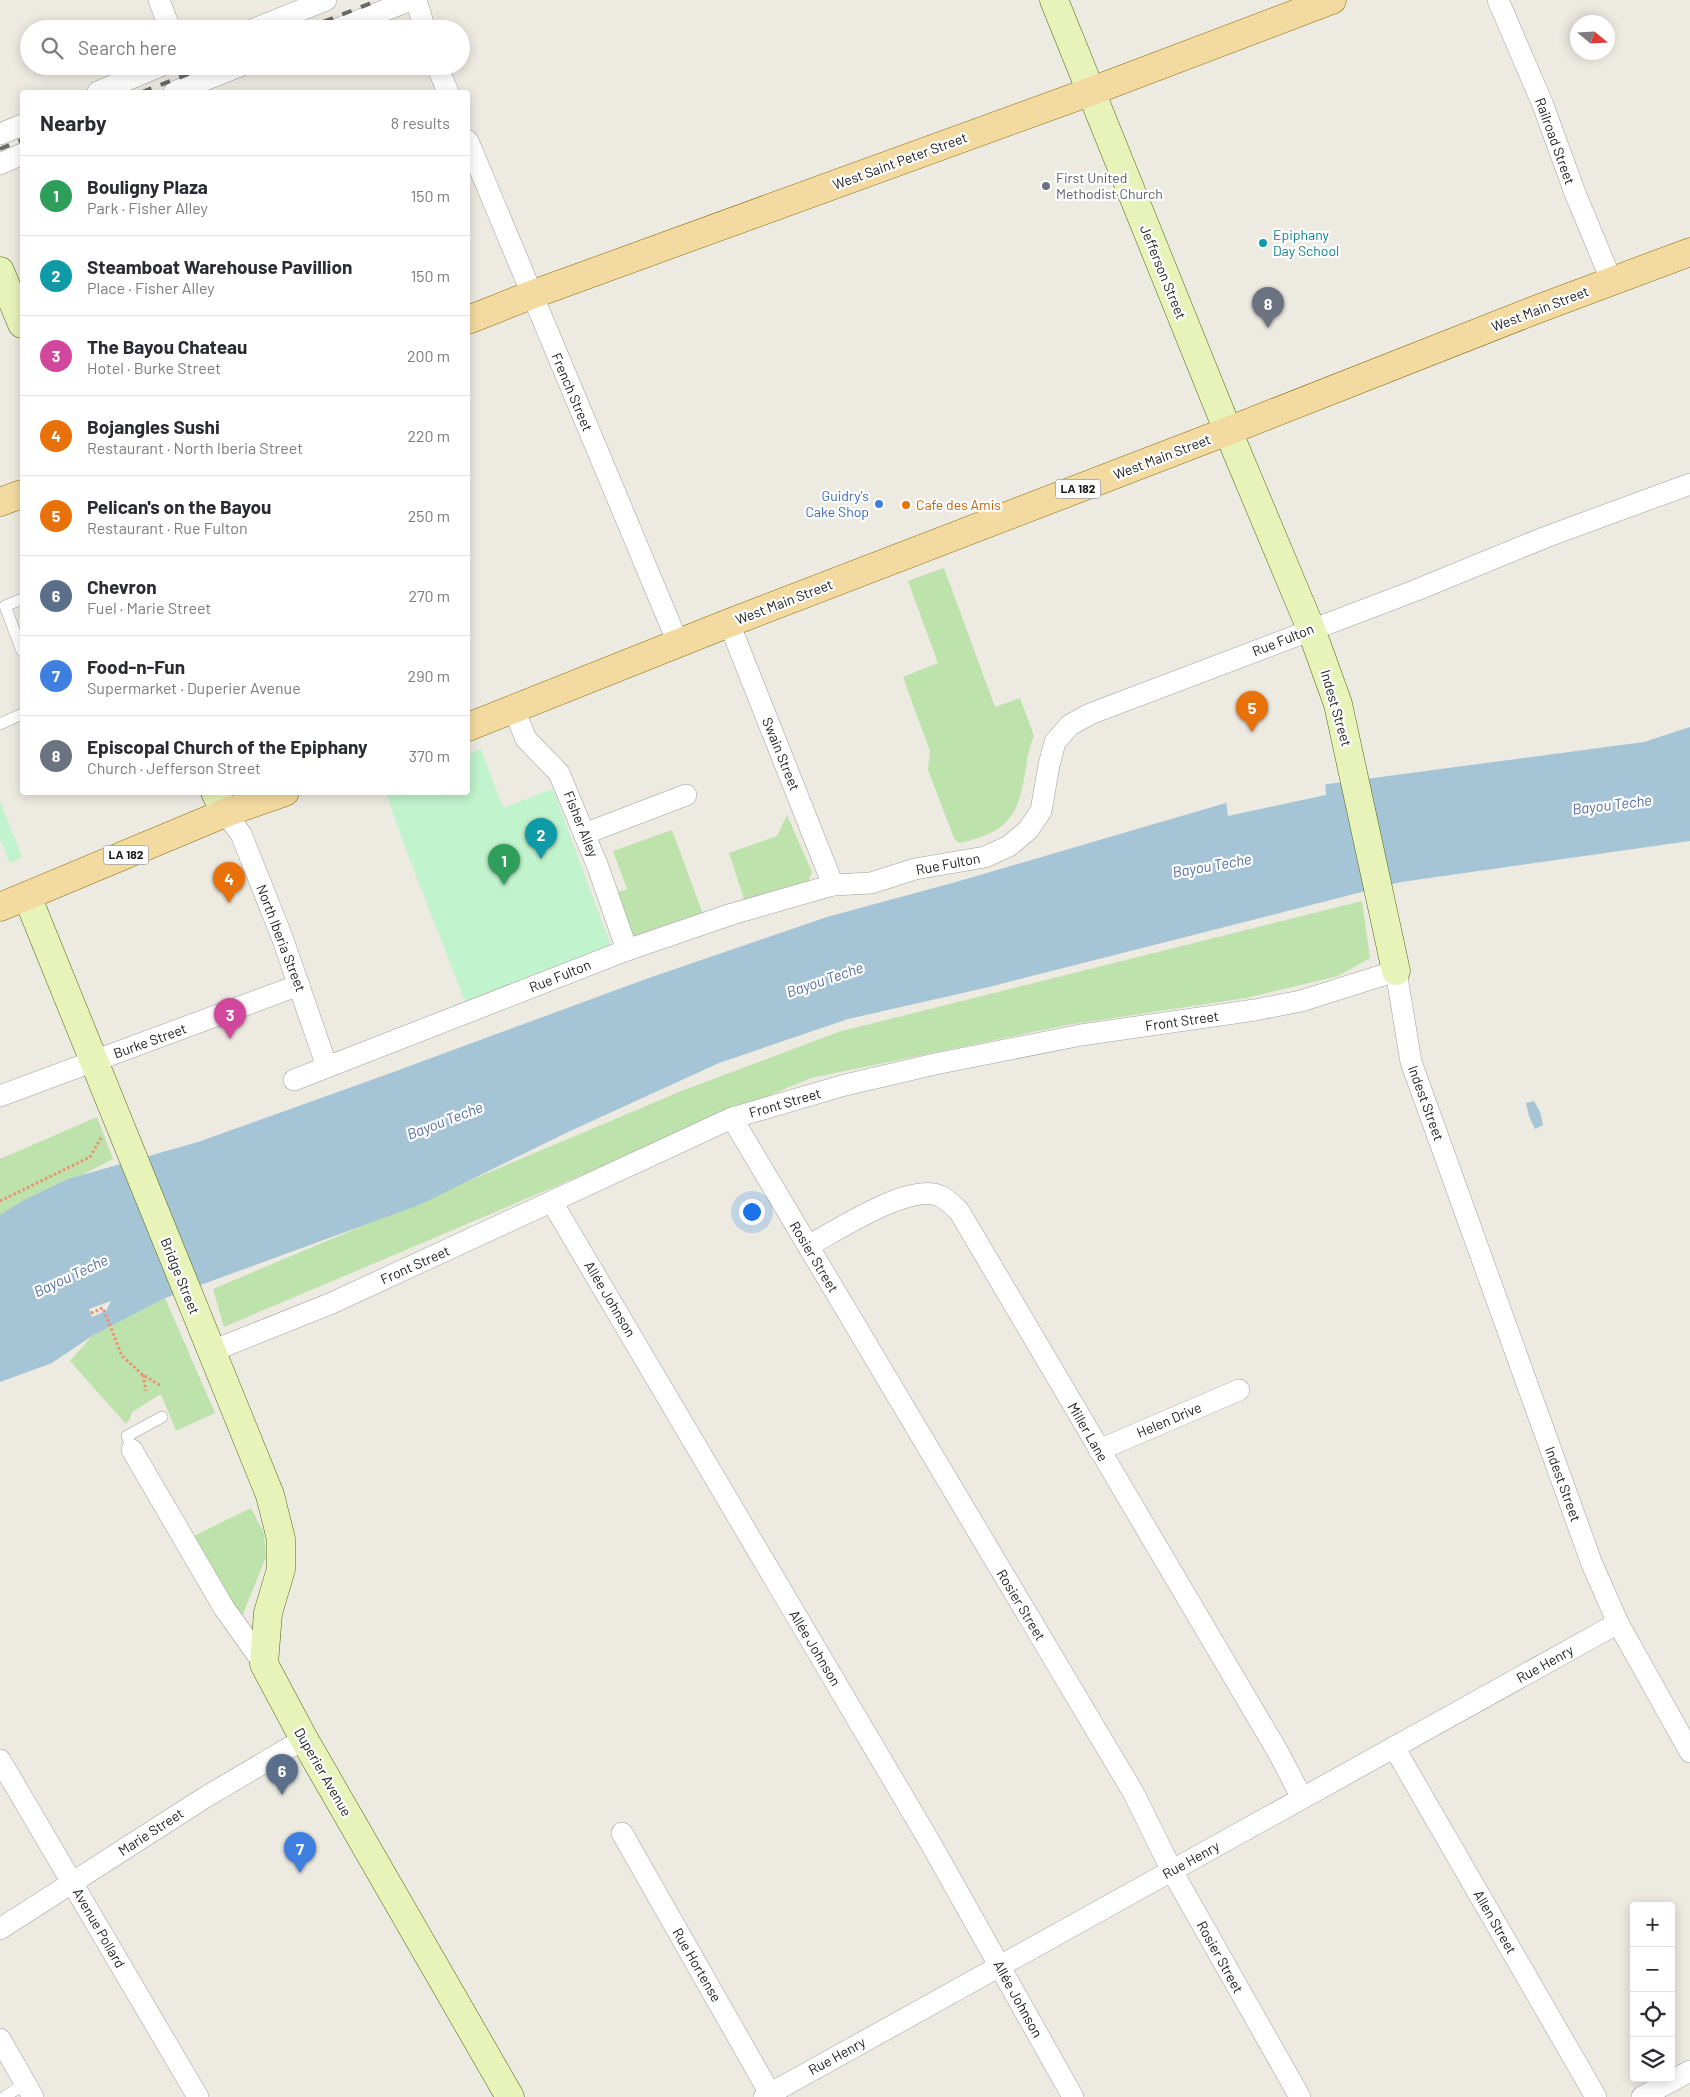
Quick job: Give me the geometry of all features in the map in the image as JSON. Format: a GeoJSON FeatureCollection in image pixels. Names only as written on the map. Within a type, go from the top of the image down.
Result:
{"type":"FeatureCollection","features":[{"type":"Feature","properties":{"kind":"main road","name":"Jefferson Street"},"geometry":{"type":"LineString","coordinates":[[1054,0],[1228,432]]}},
{"type":"Feature","properties":{"kind":"main road","name":"West Saint Peter Street"},"geometry":{"type":"LineString","coordinates":[[470,319],[531,295],[1092,91],[1332,0]]}},
{"type":"Feature","properties":{"kind":"main road","name":"West Main Street"},"geometry":{"type":"LineString","coordinates":[[470,726],[729,623],[1228,432],[1690,252]]}},
{"type":"Feature","properties":{"kind":"main road"},"geometry":{"type":"LineString","coordinates":[[0,271],[20,319]]}},
{"type":"Feature","properties":{"kind":"main road","name":"Indest Street"},"geometry":{"type":"LineString","coordinates":[[1228,432],[1311,629],[1338,704],[1389,931],[1396,971]]}},
{"type":"Feature","properties":{"kind":"main road"},"geometry":{"type":"LineString","coordinates":[[0,502],[20,495]]}},
{"type":"Feature","properties":{"kind":"main road","name":"LA 182"},"geometry":{"type":"LineString","coordinates":[[27,896],[220,803],[267,795]]}},
{"type":"Feature","properties":{"kind":"main road"},"geometry":{"type":"LineString","coordinates":[[0,907],[27,896]]}},
{"type":"Feature","properties":{"kind":"main road","name":"Bridge Street"},"geometry":{"type":"LineString","coordinates":[[27,896],[270,1495],[281,1539],[281,1569],[268,1614],[264,1664]]}},
{"type":"Feature","properties":{"kind":"main road","name":"Duperier Avenue"},"geometry":{"type":"LineString","coordinates":[[264,1664],[304,1739],[510,2097]]}},
{"type":"Feature","properties":{"kind":"street"},"geometry":{"type":"LineString","coordinates":[[159,0],[167,20]]}},
{"type":"Feature","properties":{"kind":"street"},"geometry":{"type":"LineString","coordinates":[[276,20],[326,0]]}},
{"type":"Feature","properties":{"kind":"street"},"geometry":{"type":"LineString","coordinates":[[360,20],[411,0]]}},
{"type":"Feature","properties":{"kind":"street"},"geometry":{"type":"LineString","coordinates":[[416,0],[422,20]]}},
{"type":"Feature","properties":{"kind":"street","name":"Railroad Street"},"geometry":{"type":"LineString","coordinates":[[1498,0],[1543,106],[1575,192],[1612,282]]}},
{"type":"Feature","properties":{"kind":"street"},"geometry":{"type":"LineString","coordinates":[[103,90],[139,75]]}},
{"type":"Feature","properties":{"kind":"street"},"geometry":{"type":"LineString","coordinates":[[176,90],[190,75]]}},
{"type":"Feature","properties":{"kind":"street"},"geometry":{"type":"LineString","coordinates":[[441,75],[447,90]]}},
{"type":"Feature","properties":{"kind":"street"},"geometry":{"type":"LineString","coordinates":[[0,134],[20,126]]}},
{"type":"Feature","properties":{"kind":"street","name":"French Street"},"geometry":{"type":"LineString","coordinates":[[470,146],[678,643]]}},
{"type":"Feature","properties":{"kind":"street"},"geometry":{"type":"LineString","coordinates":[[0,164],[20,155]]}},
{"type":"Feature","properties":{"kind":"street","name":"Rue Fulton"},"geometry":{"type":"LineString","coordinates":[[294,1080],[626,950],[732,914],[833,884],[871,883],[915,869],[985,857],[1009,846],[1028,830],[1041,811],[1055,742],[1070,725],[1090,714],[1414,591],[1546,537],[1690,484]]}},
{"type":"Feature","properties":{"kind":"street","name":"Swain Street"},"geometry":{"type":"LineString","coordinates":[[729,623],[833,884]]}},
{"type":"Feature","properties":{"kind":"street","name":"Fisher Alley"},"geometry":{"type":"LineString","coordinates":[[514,710],[526,739],[559,772],[584,834],[626,950]]}},
{"type":"Feature","properties":{"kind":"street"},"geometry":{"type":"LineString","coordinates":[[584,834],[686,795]]}},
{"type":"Feature","properties":{"kind":"street","name":"North Iberia Street"},"geometry":{"type":"LineString","coordinates":[[220,803],[241,834],[299,985],[328,1067]]}},
{"type":"Feature","properties":{"kind":"street","name":"Front Street"},"geometry":{"type":"LineString","coordinates":[[212,1351],[332,1303],[732,1118],[845,1085],[935,1064],[1081,1035],[1292,1003],[1396,971]]}},
{"type":"Feature","properties":{"kind":"street","name":"Indest Street"},"geometry":{"type":"LineString","coordinates":[[1396,971],[1411,1062],[1592,1564],[1618,1623],[1690,1752]]}},
{"type":"Feature","properties":{"kind":"street","name":"Burke Street"},"geometry":{"type":"LineString","coordinates":[[0,1096],[299,985]]}},
{"type":"Feature","properties":{"kind":"street","name":"Rosier Street"},"geometry":{"type":"LineString","coordinates":[[732,1118],[1133,1792],[1172,1871],[1300,2097]]}},
{"type":"Feature","properties":{"kind":"street","name":"Miller Lane"},"geometry":{"type":"LineString","coordinates":[[808,1246],[894,1200],[917,1193],[940,1196],[959,1211],[1278,1752],[1302,1798]]}},
{"type":"Feature","properties":{"kind":"street","name":"Allée Johnson"},"geometry":{"type":"LineString","coordinates":[[552,1202],[931,1844],[1073,2097]]}},
{"type":"Feature","properties":{"kind":"street","name":"Helen Drive"},"geometry":{"type":"LineString","coordinates":[[1099,1450],[1239,1390]]}},
{"type":"Feature","properties":{"kind":"street","name":"Duperier Avenue"},"geometry":{"type":"LineString","coordinates":[[132,1450],[224,1608],[264,1664]]}},
{"type":"Feature","properties":{"kind":"street","name":"Rue Henry"},"geometry":{"type":"LineString","coordinates":[[768,2096],[1618,1623]]}},
{"type":"Feature","properties":{"kind":"street","name":"Marie Street"},"geometry":{"type":"LineString","coordinates":[[0,1929],[73,1884],[204,1798],[304,1739]]}},
{"type":"Feature","properties":{"kind":"street","name":"Allen Street"},"geometry":{"type":"LineString","coordinates":[[1394,1748],[1596,2097]]}},
{"type":"Feature","properties":{"kind":"street","name":"Avenue Pollard"},"geometry":{"type":"LineString","coordinates":[[0,1760],[198,2097]]}},
{"type":"Feature","properties":{"kind":"street","name":"Rue Hortense"},"geometry":{"type":"LineString","coordinates":[[622,1833],[768,2096]]}},
{"type":"Feature","properties":{"kind":"street"},"geometry":{"type":"LineString","coordinates":[[0,2039],[29,2090]]}},
{"type":"Feature","properties":{"kind":"street"},"geometry":{"type":"LineString","coordinates":[[1642,2097],[1690,2070]]}},
{"type":"Feature","properties":{"kind":"lane"},"geometry":{"type":"LineString","coordinates":[[20,600],[5,606],[20,646]]}},
{"type":"Feature","properties":{"kind":"lane"},"geometry":{"type":"LineString","coordinates":[[0,724],[20,715]]}},
{"type":"Feature","properties":{"kind":"lane"},"geometry":{"type":"LineString","coordinates":[[132,1450],[127,1436],[162,1417]]}},
{"type":"Feature","properties":{"kind":"lane"},"geometry":{"type":"LineString","coordinates":[[4,2097],[29,2090]]}},
{"type":"Feature","properties":{"kind":"path"},"geometry":{"type":"LineString","coordinates":[[0,1201],[90,1157],[106,1131],[121,1129]]}},
{"type":"Feature","properties":{"kind":"path"},"geometry":{"type":"LineString","coordinates":[[91,1314],[102,1308],[122,1356],[143,1375],[161,1386]]}},
{"type":"Feature","properties":{"kind":"path"},"geometry":{"type":"LineString","coordinates":[[143,1375],[146,1391]]}},
{"type":"Feature","properties":{"kind":"green space"},"geometry":{"type":"Polygon","coordinates":[[[944,568],[995,707],[1020,698],[1034,736],[1029,751],[1021,793],[1012,814],[1006,822],[990,833],[959,843],[954,838],[928,770],[930,751],[903,677],[938,663],[908,581],[944,568]]]}},
{"type":"Feature","properties":{"kind":"green space"},"geometry":{"type":"Polygon","coordinates":[[[481,749],[503,808],[553,789],[612,949],[466,1004],[387,795],[470,795],[470,753],[481,749]]]}},
{"type":"Feature","properties":{"kind":"green space"},"geometry":{"type":"Polygon","coordinates":[[[0,801],[22,857],[10,863],[0,839],[0,801]]]}},
{"type":"Feature","properties":{"kind":"green space"},"geometry":{"type":"Polygon","coordinates":[[[787,815],[812,872],[808,883],[746,905],[729,853],[777,836],[787,815]]]}},
{"type":"Feature","properties":{"kind":"green space"},"geometry":{"type":"Polygon","coordinates":[[[672,830],[704,917],[634,943],[616,893],[627,889],[613,851],[672,830]]]}},
{"type":"Feature","properties":{"kind":"green space"},"geometry":{"type":"Polygon","coordinates":[[[1362,901],[1370,958],[1338,976],[1246,998],[1067,1025],[811,1078],[224,1327],[213,1289],[679,1092],[838,1032],[1362,901]]]}},
{"type":"Feature","properties":{"kind":"green space"},"geometry":{"type":"Polygon","coordinates":[[[97,1117],[113,1159],[0,1217],[0,1159],[97,1117]]]}},
{"type":"Feature","properties":{"kind":"green space"},"geometry":{"type":"Polygon","coordinates":[[[165,1298],[215,1413],[176,1431],[161,1394],[132,1412],[126,1424],[70,1361],[92,1336],[165,1298]]]}},
{"type":"Feature","properties":{"kind":"green space"},"geometry":{"type":"Polygon","coordinates":[[[251,1508],[264,1533],[266,1557],[241,1619],[190,1538],[251,1508]]]}},
{"type":"Feature","properties":{"kind":"water","name":"Bayou Teche"},"geometry":{"type":"Polygon","coordinates":[[[1690,727],[1690,841],[1401,882],[989,987],[848,1019],[719,1063],[568,1132],[419,1205],[165,1298],[92,1336],[52,1363],[0,1382],[0,1215],[26,1199],[68,1179],[198,1142],[646,979],[827,917],[956,882],[1260,793],[1644,742],[1690,727]]]}},
{"type":"Feature","properties":{"kind":"water"},"geometry":{"type":"Polygon","coordinates":[[[1534,1101],[1540,1112],[1543,1125],[1535,1129],[1526,1103],[1534,1101]]]}},
{"type":"Feature","properties":{"kind":"pier"},"geometry":{"type":"Polygon","coordinates":[[[1325,782],[1326,795],[1228,816],[1226,800],[1278,788],[1325,782]]]}},
{"type":"Feature","properties":{"kind":"pier"},"geometry":{"type":"Polygon","coordinates":[[[111,1301],[106,1311],[92,1317],[89,1309],[111,1301]]]}},
{"type":"Feature","properties":{"kind":"railway"},"geometry":{"type":"LineString","coordinates":[[328,20],[379,0]]}},
{"type":"Feature","properties":{"kind":"railway"},"geometry":{"type":"LineString","coordinates":[[147,90],[186,75]]}},
{"type":"Feature","properties":{"kind":"railway"},"geometry":{"type":"LineString","coordinates":[[0,149],[20,141]]}},
{"type":"Feature","properties":{"kind":"place","name":"First United Methodist Church"},"geometry":{"type":"Point","coordinates":[1046,186]}},
{"type":"Feature","properties":{"kind":"place","name":"Epiphany Day School"},"geometry":{"type":"Point","coordinates":[1263,243]}},
{"type":"Feature","properties":{"kind":"place","name":"Episcopal Church of the Epiphany"},"geometry":{"type":"Point","coordinates":[1268,328]}},
{"type":"Feature","properties":{"kind":"place","name":"Guidry's Cake Shop"},"geometry":{"type":"Point","coordinates":[879,504]}},
{"type":"Feature","properties":{"kind":"place","name":"Cafe des Amis"},"geometry":{"type":"Point","coordinates":[906,505]}},
{"type":"Feature","properties":{"kind":"place","name":"Pelican's on the Bayou"},"geometry":{"type":"Point","coordinates":[1252,732]}},
{"type":"Feature","properties":{"kind":"place","name":"Steamboat Warehouse Pavillion"},"geometry":{"type":"Point","coordinates":[541,859]}},
{"type":"Feature","properties":{"kind":"place","name":"Bouligny Plaza"},"geometry":{"type":"Point","coordinates":[504,885]}},
{"type":"Feature","properties":{"kind":"place","name":"Bojangles Sushi"},"geometry":{"type":"Point","coordinates":[229,903]}},
{"type":"Feature","properties":{"kind":"place","name":"The Bayou Chateau"},"geometry":{"type":"Point","coordinates":[230,1039]}},
{"type":"Feature","properties":{"kind":"place","name":"Chevron"},"geometry":{"type":"Point","coordinates":[282,1795]}},
{"type":"Feature","properties":{"kind":"place","name":"Food-n-Fun"},"geometry":{"type":"Point","coordinates":[300,1873]}}]}
